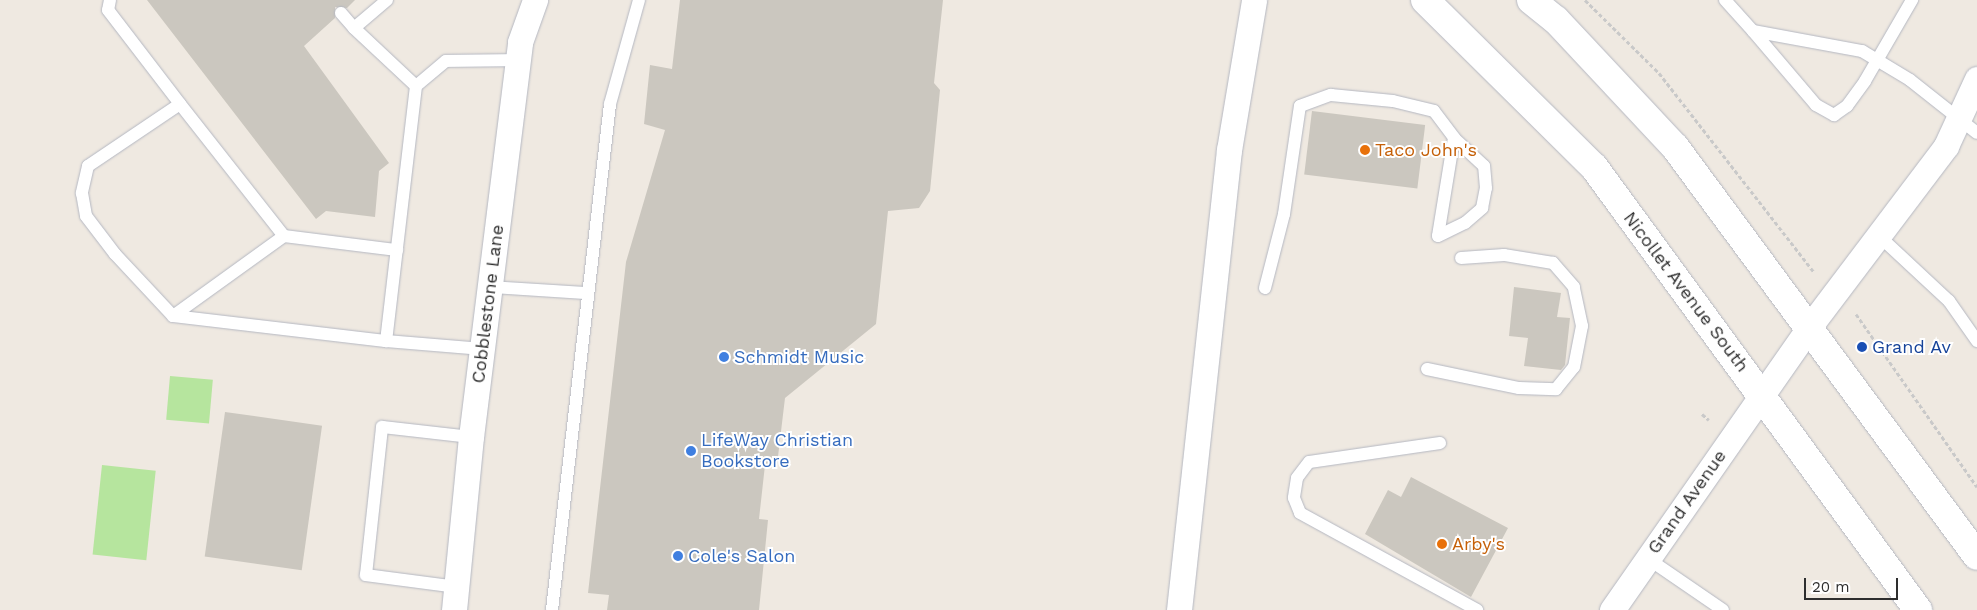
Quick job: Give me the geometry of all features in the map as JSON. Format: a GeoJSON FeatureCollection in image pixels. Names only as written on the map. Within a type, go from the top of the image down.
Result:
{"type":"FeatureCollection","features":[{"type":"Feature","properties":{"kind":"main road","name":"Nicollet Avenue South"},"geometry":{"type":"LineString","coordinates":[[1425,0],[1594,167],[1762,393],[1918,610]]}},
{"type":"Feature","properties":{"kind":"main road"},"geometry":{"type":"LineString","coordinates":[[1531,0],[1556,20],[1675,147],[1807,330],[1977,556]]}},
{"type":"Feature","properties":{"kind":"street","name":"Cobblestone Lane"},"geometry":{"type":"LineString","coordinates":[[455,598],[471,437],[520,42],[535,0]]}},
{"type":"Feature","properties":{"kind":"street"},"geometry":{"type":"LineString","coordinates":[[1179,610],[1229,150],[1254,0]]}},
{"type":"Feature","properties":{"kind":"street","name":"Grand Avenue"},"geometry":{"type":"LineString","coordinates":[[1612,610],[1807,330],[1946,146],[1968,126],[1977,78]]}},
{"type":"Feature","properties":{"kind":"lane"},"geometry":{"type":"LineString","coordinates":[[110,0],[108,10],[284,236]]}},
{"type":"Feature","properties":{"kind":"lane"},"geometry":{"type":"LineString","coordinates":[[354,28],[387,0]]}},
{"type":"Feature","properties":{"kind":"lane"},"geometry":{"type":"LineString","coordinates":[[552,610],[610,104],[639,0]]}},
{"type":"Feature","properties":{"kind":"lane"},"geometry":{"type":"LineString","coordinates":[[1725,0],[1816,105],[1834,115],[1848,106],[1912,0]]}},
{"type":"Feature","properties":{"kind":"lane"},"geometry":{"type":"LineString","coordinates":[[341,13],[354,28],[416,86]]}},
{"type":"Feature","properties":{"kind":"lane"},"geometry":{"type":"LineString","coordinates":[[1753,32],[1862,51],[1968,126]]}},
{"type":"Feature","properties":{"kind":"lane"},"geometry":{"type":"LineString","coordinates":[[386,341],[416,86],[446,61],[518,60]]}},
{"type":"Feature","properties":{"kind":"lane"},"geometry":{"type":"LineString","coordinates":[[1266,288],[1284,214],[1300,106],[1331,95],[1393,101],[1434,111],[1454,138],[1484,166],[1486,188],[1482,208],[1466,223],[1438,236],[1454,138]]}},
{"type":"Feature","properties":{"kind":"lane"},"geometry":{"type":"LineString","coordinates":[[180,104],[88,166],[82,193],[86,216],[173,316],[386,341],[483,349]]}},
{"type":"Feature","properties":{"kind":"lane"},"geometry":{"type":"LineString","coordinates":[[1878,235],[1949,301],[1977,342]]}},
{"type":"Feature","properties":{"kind":"lane"},"geometry":{"type":"LineString","coordinates":[[173,316],[284,236],[397,250]]}},
{"type":"Feature","properties":{"kind":"lane"},"geometry":{"type":"LineString","coordinates":[[1427,369],[1519,388],[1556,389],[1574,367],[1582,326],[1574,287],[1553,263],[1504,255],[1461,258]]}},
{"type":"Feature","properties":{"kind":"lane"},"geometry":{"type":"LineString","coordinates":[[491,287],[587,293]]}},
{"type":"Feature","properties":{"kind":"lane"},"geometry":{"type":"LineString","coordinates":[[455,598],[366,575],[382,427],[471,437]]}},
{"type":"Feature","properties":{"kind":"lane"},"geometry":{"type":"LineString","coordinates":[[1440,443],[1309,462],[1297,478],[1294,498],[1300,513],[1477,610]]}},
{"type":"Feature","properties":{"kind":"lane"},"geometry":{"type":"LineString","coordinates":[[1648,558],[1723,610]]}},
{"type":"Feature","properties":{"kind":"path"},"geometry":{"type":"LineString","coordinates":[[1866,323],[1977,487]]}},
{"type":"Feature","properties":{"kind":"green space"},"geometry":{"type":"Polygon","coordinates":[[[170,376],[213,380],[209,424],[166,420],[170,376]]]}},
{"type":"Feature","properties":{"kind":"green space"},"geometry":{"type":"Polygon","coordinates":[[[102,465],[156,471],[146,560],[93,555],[102,465]]]}},
{"type":"Feature","properties":{"kind":"building"},"geometry":{"type":"Polygon","coordinates":[[[147,0],[355,0],[347,8],[335,7],[335,18],[304,46],[389,163],[379,171],[375,217],[326,211],[316,219],[147,0]]]}},
{"type":"Feature","properties":{"kind":"building"},"geometry":{"type":"Polygon","coordinates":[[[680,0],[943,0],[934,83],[940,90],[930,191],[919,208],[888,211],[876,324],[785,398],[777,465],[765,465],[759,519],[768,520],[759,610],[607,610],[609,595],[588,593],[626,262],[665,130],[644,124],[650,65],[672,69],[680,0]]]}},
{"type":"Feature","properties":{"kind":"building","name":"Taco John's"},"geometry":{"type":"Polygon","coordinates":[[[1312,111],[1425,125],[1417,188],[1304,175],[1312,111]]]}},
{"type":"Feature","properties":{"kind":"building"},"geometry":{"type":"Polygon","coordinates":[[[1514,287],[1561,293],[1557,317],[1570,318],[1565,365],[1561,370],[1524,366],[1528,338],[1509,336],[1514,287]]]}},
{"type":"Feature","properties":{"kind":"building"},"geometry":{"type":"Polygon","coordinates":[[[225,412],[322,426],[302,570],[205,557],[225,412]]]}},
{"type":"Feature","properties":{"kind":"building","name":"Arby's"},"geometry":{"type":"Polygon","coordinates":[[[1411,477],[1508,528],[1471,597],[1365,534],[1388,490],[1401,497],[1411,477]]]}},
{"type":"Feature","properties":{"kind":"place","name":"Taco John's"},"geometry":{"type":"Point","coordinates":[1365,150]}},
{"type":"Feature","properties":{"kind":"place","name":"Grand Av"},"geometry":{"type":"Point","coordinates":[1862,347]}},
{"type":"Feature","properties":{"kind":"place","name":"Schmidt Music"},"geometry":{"type":"Point","coordinates":[724,357]}},
{"type":"Feature","properties":{"kind":"place","name":"LifeWay Christian Bookstore"},"geometry":{"type":"Point","coordinates":[691,451]}},
{"type":"Feature","properties":{"kind":"place","name":"Arby's"},"geometry":{"type":"Point","coordinates":[1442,544]}},
{"type":"Feature","properties":{"kind":"place","name":"Cole's Salon"},"geometry":{"type":"Point","coordinates":[678,556]}}]}
